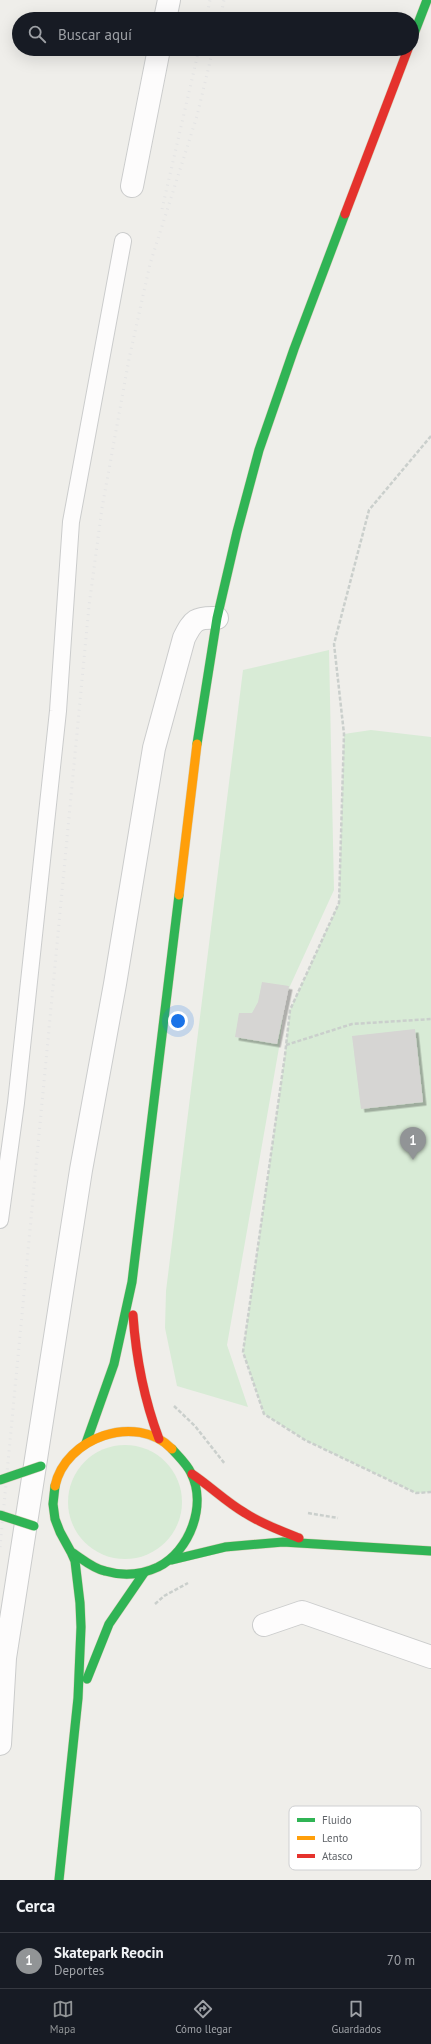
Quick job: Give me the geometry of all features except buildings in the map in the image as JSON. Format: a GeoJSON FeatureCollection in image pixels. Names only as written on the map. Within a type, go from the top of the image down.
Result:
{"type":"FeatureCollection","features":[{"type":"Feature","properties":{"kind":"main road"},"geometry":{"type":"LineString","coordinates":[[419,21],[427,0]]}},
{"type":"Feature","properties":{"kind":"main road"},"geometry":{"type":"LineString","coordinates":[[86,1443],[103,1401],[117,1357],[132,1282],[200,718],[217,618],[237,532],[259,450],[294,349],[405,56]]}},
{"type":"Feature","properties":{"kind":"main road"},"geometry":{"type":"LineString","coordinates":[[132,1282],[134,1328],[138,1365],[144,1396],[159,1439]]}},
{"type":"Feature","properties":{"kind":"main road"},"geometry":{"type":"LineString","coordinates":[[311,1542],[281,1531],[244,1513],[212,1487],[192,1474],[178,1454],[159,1439],[147,1434],[122,1431],[97,1437],[86,1443],[72,1454],[61,1470],[54,1495],[55,1522],[60,1534],[73,1553],[82,1562],[106,1573],[118,1576],[144,1573],[154,1570],[171,1560],[225,1547],[248,1544],[311,1542],[390,1550],[431,1551]]}},
{"type":"Feature","properties":{"kind":"main road"},"geometry":{"type":"LineString","coordinates":[[0,1480],[72,1454]]}},
{"type":"Feature","properties":{"kind":"main road"},"geometry":{"type":"LineString","coordinates":[[171,1560],[182,1548],[190,1535],[196,1520],[197,1505],[192,1474]]}},
{"type":"Feature","properties":{"kind":"main road"},"geometry":{"type":"LineString","coordinates":[[0,1514],[60,1534]]}},
{"type":"Feature","properties":{"kind":"main road"},"geometry":{"type":"LineString","coordinates":[[59,1880],[77,1707],[83,1630],[80,1593],[73,1553]]}},
{"type":"Feature","properties":{"kind":"main road"},"geometry":{"type":"LineString","coordinates":[[77,1707],[91,1666],[109,1624],[144,1573]]}},
{"type":"Feature","properties":{"kind":"street"},"geometry":{"type":"LineString","coordinates":[[166,12],[169,0]]}},
{"type":"Feature","properties":{"kind":"street"},"geometry":{"type":"LineString","coordinates":[[132,186],[158,56]]}},
{"type":"Feature","properties":{"kind":"street"},"geometry":{"type":"LineString","coordinates":[[0,1744],[5,1658],[45,1393],[81,1170],[115,984],[154,748],[184,638],[192,622],[202,617],[217,618]]}},
{"type":"Feature","properties":{"kind":"street"},"geometry":{"type":"LineString","coordinates":[[264,1625],[302,1612],[431,1657]]}},
{"type":"Feature","properties":{"kind":"lane"},"geometry":{"type":"LineString","coordinates":[[0,1220],[16,1103],[58,711],[71,522],[123,242]]}},
{"type":"Feature","properties":{"kind":"path"},"geometry":{"type":"LineString","coordinates":[[431,436],[369,510],[334,644],[344,734],[339,903],[290,1010],[243,1352],[264,1414],[305,1440],[416,1493],[431,1492]]}},
{"type":"Feature","properties":{"kind":"path"},"geometry":{"type":"LineString","coordinates":[[286,1045],[352,1024],[431,1019]]}},
{"type":"Feature","properties":{"kind":"path"},"geometry":{"type":"LineString","coordinates":[[172,1400],[175,1406],[195,1426],[228,1469]]}},
{"type":"Feature","properties":{"kind":"path"},"geometry":{"type":"LineString","coordinates":[[306,1512],[343,1519]]}},
{"type":"Feature","properties":{"kind":"path"},"geometry":{"type":"LineString","coordinates":[[152,1606],[164,1596],[192,1581]]}},
{"type":"Feature","properties":{"kind":"green space"},"geometry":{"type":"Polygon","coordinates":[[[329,650],[334,890],[285,997],[280,1042],[227,1345],[248,1407],[177,1386],[165,1328],[166,1291],[243,670],[329,650]]]}},
{"type":"Feature","properties":{"kind":"green space"},"geometry":{"type":"Polygon","coordinates":[[[371,730],[431,737],[431,1492],[416,1493],[305,1440],[264,1414],[243,1352],[290,1010],[339,903],[344,734],[371,730]]]}},
{"type":"Feature","properties":{"kind":"green space"},"geometry":{"type":"Polygon","coordinates":[[[125,1445],[136,1446],[147,1450],[157,1455],[165,1462],[172,1470],[177,1480],[181,1491],[181,1513],[177,1524],[172,1534],[165,1542],[157,1549],[147,1554],[136,1558],[125,1559],[114,1558],[103,1554],[93,1549],[85,1542],[78,1534],[73,1524],[69,1513],[68,1502],[69,1491],[73,1480],[78,1470],[85,1462],[93,1455],[103,1450],[114,1446],[125,1445]]]}},
{"type":"Feature","properties":{"kind":"railway"},"geometry":{"type":"LineString","coordinates":[[207,12],[210,0]]}},
{"type":"Feature","properties":{"kind":"railway"},"geometry":{"type":"LineString","coordinates":[[221,12],[224,0]]}},
{"type":"Feature","properties":{"kind":"railway"},"geometry":{"type":"LineString","coordinates":[[162,209],[197,56]]}},
{"type":"Feature","properties":{"kind":"railway"},"geometry":{"type":"LineString","coordinates":[[0,1547],[89,606],[102,508],[129,359],[150,264],[197,116],[211,56]]}},
{"type":"Feature","properties":{"kind":"traffic: fast"},"geometry":{"type":"LineString","coordinates":[[419,21],[427,0]]}},
{"type":"Feature","properties":{"kind":"traffic: fast"},"geometry":{"type":"LineString","coordinates":[[197,744],[217,618],[237,532],[259,450],[294,349],[345,214]]}},
{"type":"Feature","properties":{"kind":"traffic: fast"},"geometry":{"type":"LineString","coordinates":[[86,1443],[114,1364],[132,1282],[179,895]]}},
{"type":"Feature","properties":{"kind":"traffic: fast"},"geometry":{"type":"LineString","coordinates":[[73,1553],[88,1564],[101,1570],[118,1574],[132,1574],[145,1572],[158,1567],[169,1560],[179,1550],[187,1539],[192,1526],[196,1513],[197,1499],[191,1473],[185,1463],[172,1449]]}},
{"type":"Feature","properties":{"kind":"traffic: fast"},"geometry":{"type":"LineString","coordinates":[[0,1480],[41,1466]]}},
{"type":"Feature","properties":{"kind":"traffic: fast"},"geometry":{"type":"LineString","coordinates":[[55,1486],[53,1504],[55,1519],[75,1561],[81,1627],[78,1698],[59,1880]]}},
{"type":"Feature","properties":{"kind":"traffic: fast"},"geometry":{"type":"LineString","coordinates":[[0,1515],[34,1526]]}},
{"type":"Feature","properties":{"kind":"traffic: fast"},"geometry":{"type":"LineString","coordinates":[[171,1560],[225,1547],[283,1542],[431,1551]]}},
{"type":"Feature","properties":{"kind":"traffic: fast"},"geometry":{"type":"LineString","coordinates":[[87,1679],[109,1624],[144,1573]]}},
{"type":"Feature","properties":{"kind":"traffic: slow"},"geometry":{"type":"LineString","coordinates":[[179,895],[197,744]]}},
{"type":"Feature","properties":{"kind":"traffic: slow"},"geometry":{"type":"LineString","coordinates":[[55,1486],[61,1469],[72,1455],[87,1443],[104,1436],[122,1432],[140,1432],[157,1438],[172,1449]]}},
{"type":"Feature","properties":{"kind":"traffic: jam"},"geometry":{"type":"LineString","coordinates":[[345,214],[405,56]]}},
{"type":"Feature","properties":{"kind":"traffic: jam"},"geometry":{"type":"LineString","coordinates":[[133,1315],[136,1347],[142,1378],[149,1409],[159,1439]]}},
{"type":"Feature","properties":{"kind":"traffic: jam"},"geometry":{"type":"LineString","coordinates":[[192,1474],[231,1504],[251,1517],[299,1538]]}},
{"type":"Feature","properties":{"kind":"place","name":"Skatepark Reocin"},"geometry":{"type":"Point","coordinates":[413,1160]}}]}
